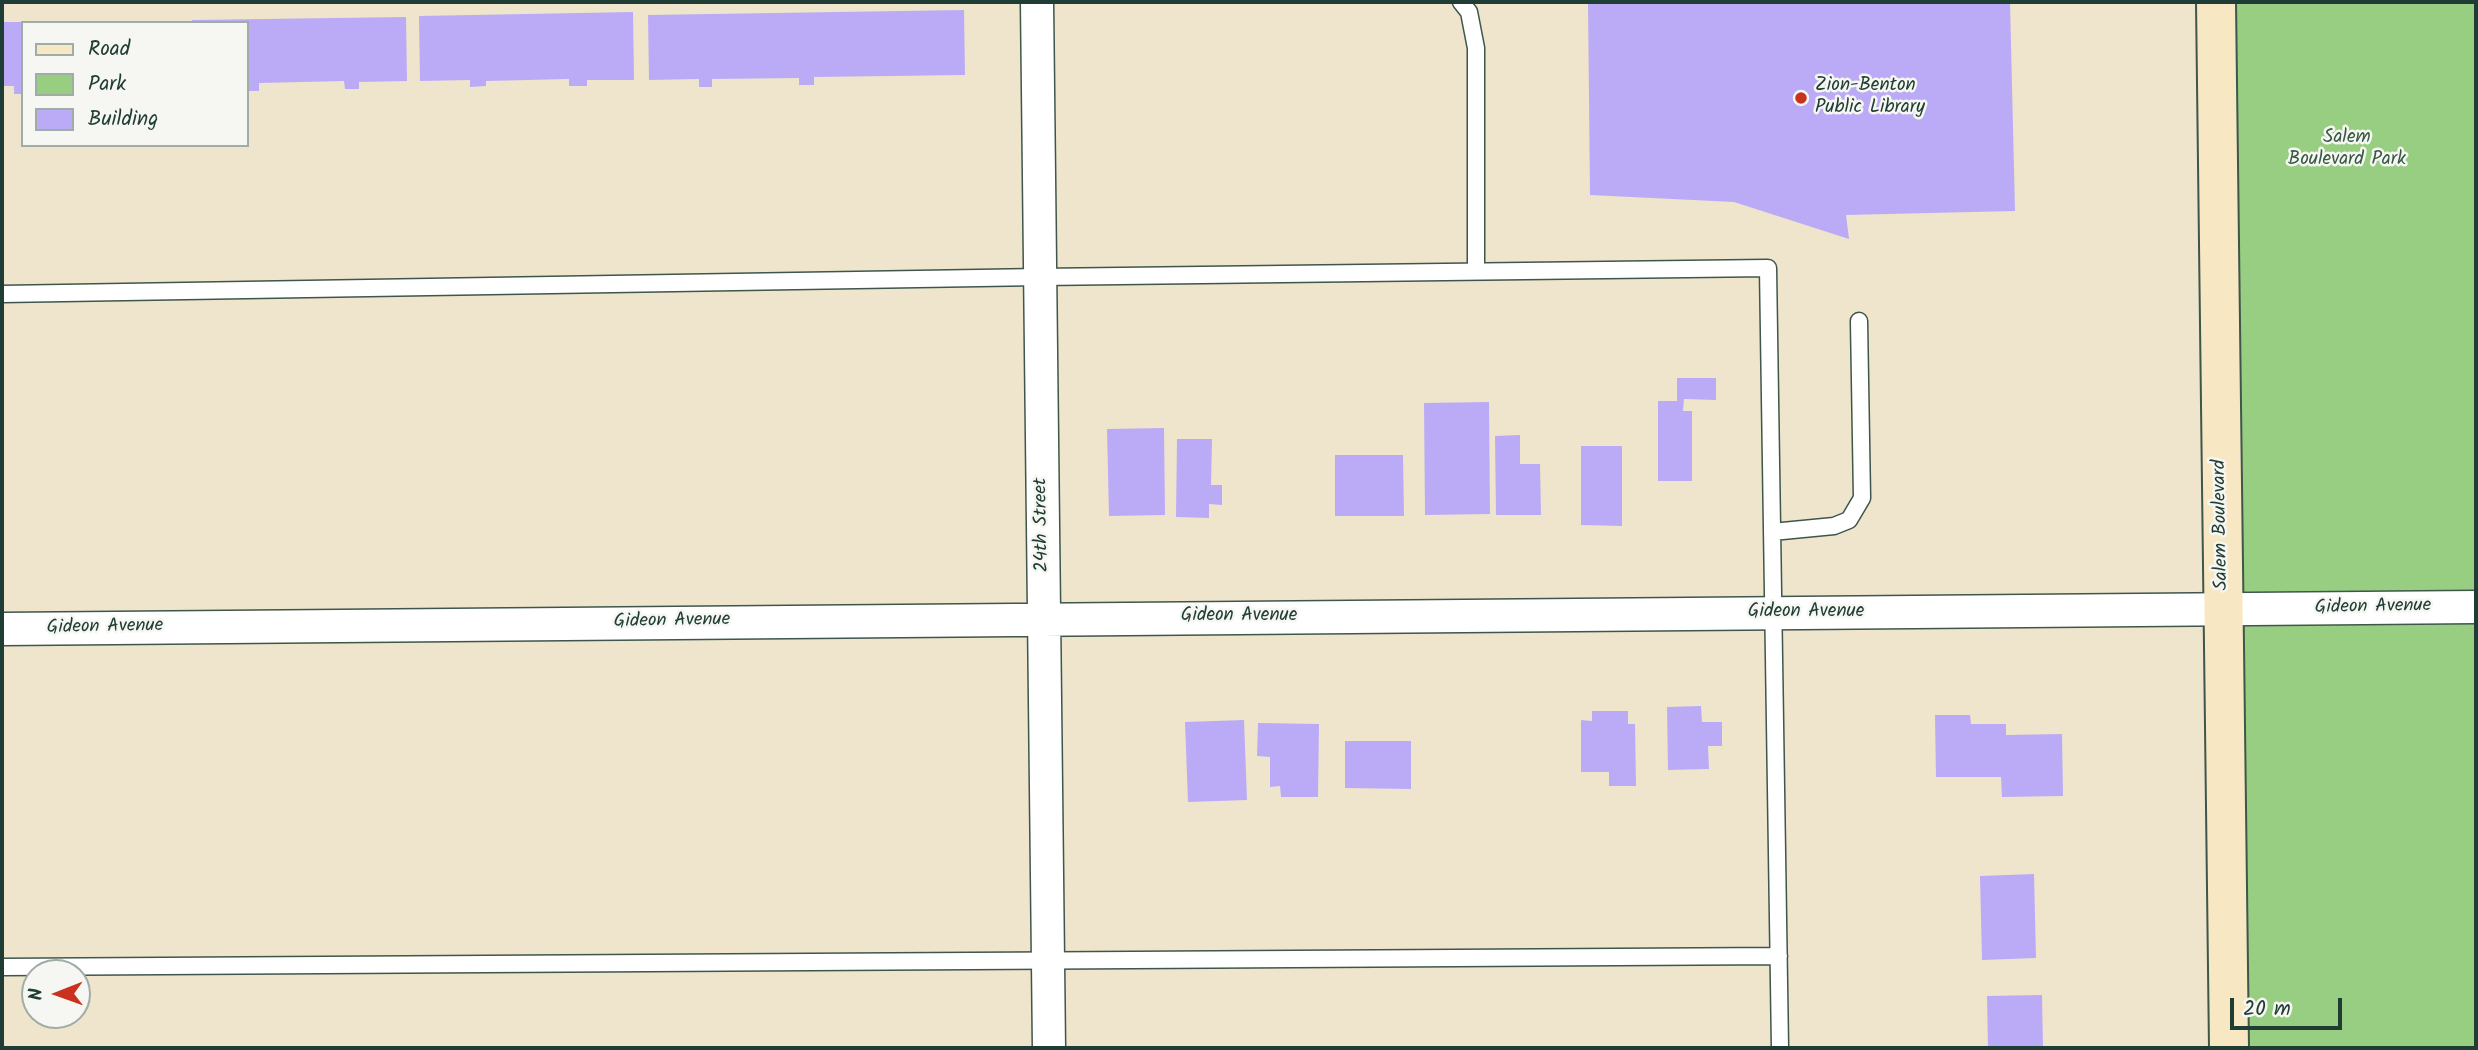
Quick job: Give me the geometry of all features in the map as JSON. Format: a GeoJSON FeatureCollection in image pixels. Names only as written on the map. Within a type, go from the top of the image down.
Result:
{"type":"FeatureCollection","features":[{"type":"Feature","properties":{"kind":"street","name":"24th Street"},"geometry":{"type":"LineString","coordinates":[[1037,2],[1049,1048]]}},
{"type":"Feature","properties":{"kind":"street","name":"Salem Boulevard"},"geometry":{"type":"LineString","coordinates":[[2216,2],[2229,1048]]}},
{"type":"Feature","properties":{"kind":"street","name":"Gideon Avenue"},"geometry":{"type":"LineString","coordinates":[[2,629],[2476,607]]}},
{"type":"Feature","properties":{"kind":"lane"},"geometry":{"type":"LineString","coordinates":[[1461,2],[1469,12],[1476,48],[1476,271]]}},
{"type":"Feature","properties":{"kind":"lane"},"geometry":{"type":"LineString","coordinates":[[2,294],[1768,268],[1780,1048]]}},
{"type":"Feature","properties":{"kind":"lane"},"geometry":{"type":"LineString","coordinates":[[1772,532],[1834,526],[1849,520],[1862,498],[1859,321]]}},
{"type":"Feature","properties":{"kind":"lane"},"geometry":{"type":"LineString","coordinates":[[2,967],[1779,956]]}},
{"type":"Feature","properties":{"kind":"green space","name":"Salem Boulevard Park"},"geometry":{"type":"Polygon","coordinates":[[[2216,2],[2476,2],[2476,1048],[2230,1048],[2216,2]]]}},
{"type":"Feature","properties":{"kind":"building","name":"Zion-Benton Public Library"},"geometry":{"type":"Polygon","coordinates":[[[1588,2],[2010,2],[2015,211],[1846,215],[1849,239],[1734,202],[1590,195],[1588,2]]]}},
{"type":"Feature","properties":{"kind":"building"},"geometry":{"type":"Polygon","coordinates":[[[964,10],[965,75],[814,77],[814,85],[799,85],[799,78],[712,79],[712,87],[699,87],[699,79],[649,80],[648,15],[964,10]]]}},
{"type":"Feature","properties":{"kind":"building"},"geometry":{"type":"Polygon","coordinates":[[[633,12],[634,80],[587,80],[587,86],[569,86],[569,79],[486,81],[486,86],[470,87],[470,80],[420,81],[419,16],[633,12]]]}},
{"type":"Feature","properties":{"kind":"building"},"geometry":{"type":"Polygon","coordinates":[[[406,17],[407,81],[359,82],[359,89],[345,89],[344,81],[259,83],[259,91],[248,91],[248,21],[192,20],[406,17]]]}},
{"type":"Feature","properties":{"kind":"building"},"geometry":{"type":"Polygon","coordinates":[[[2,22],[21,22],[21,94],[14,94],[14,86],[2,86],[2,22]]]}},
{"type":"Feature","properties":{"kind":"building"},"geometry":{"type":"Polygon","coordinates":[[[1677,378],[1716,378],[1716,400],[1684,399],[1683,411],[1692,411],[1692,481],[1658,481],[1658,401],[1677,401],[1677,378]]]}},
{"type":"Feature","properties":{"kind":"building"},"geometry":{"type":"Polygon","coordinates":[[[1489,402],[1490,514],[1425,515],[1424,403],[1489,402]]]}},
{"type":"Feature","properties":{"kind":"building"},"geometry":{"type":"Polygon","coordinates":[[[1164,428],[1165,515],[1109,516],[1107,429],[1164,428]]]}},
{"type":"Feature","properties":{"kind":"building"},"geometry":{"type":"Polygon","coordinates":[[[1520,435],[1520,464],[1540,464],[1541,515],[1496,515],[1495,436],[1520,435]]]}},
{"type":"Feature","properties":{"kind":"building"},"geometry":{"type":"Polygon","coordinates":[[[1177,439],[1212,439],[1211,485],[1222,485],[1222,505],[1209,504],[1209,518],[1176,517],[1177,439]]]}},
{"type":"Feature","properties":{"kind":"building"},"geometry":{"type":"Polygon","coordinates":[[[1581,446],[1622,446],[1622,526],[1581,525],[1581,446]]]}},
{"type":"Feature","properties":{"kind":"building"},"geometry":{"type":"Polygon","coordinates":[[[1335,455],[1403,455],[1404,516],[1335,516],[1335,455]]]}},
{"type":"Feature","properties":{"kind":"building"},"geometry":{"type":"Polygon","coordinates":[[[1701,706],[1702,722],[1722,722],[1722,746],[1708,746],[1709,769],[1668,770],[1667,707],[1701,706]]]}},
{"type":"Feature","properties":{"kind":"building"},"geometry":{"type":"Polygon","coordinates":[[[1592,711],[1628,711],[1628,724],[1635,724],[1636,786],[1609,786],[1609,772],[1581,772],[1581,720],[1592,721],[1592,711]]]}},
{"type":"Feature","properties":{"kind":"building"},"geometry":{"type":"Polygon","coordinates":[[[1935,715],[1970,715],[1971,724],[2006,724],[2006,735],[2062,734],[2063,796],[2002,797],[2001,777],[1936,777],[1935,715]]]}},
{"type":"Feature","properties":{"kind":"building"},"geometry":{"type":"Polygon","coordinates":[[[1244,720],[1247,800],[1188,802],[1185,722],[1244,720]]]}},
{"type":"Feature","properties":{"kind":"building"},"geometry":{"type":"Polygon","coordinates":[[[1258,723],[1319,724],[1318,797],[1281,797],[1280,786],[1270,787],[1270,757],[1257,756],[1258,723]]]}},
{"type":"Feature","properties":{"kind":"building"},"geometry":{"type":"Polygon","coordinates":[[[1345,741],[1411,741],[1411,789],[1345,788],[1345,741]]]}},
{"type":"Feature","properties":{"kind":"building"},"geometry":{"type":"Polygon","coordinates":[[[2034,874],[2036,958],[1982,960],[1980,876],[2034,874]]]}},
{"type":"Feature","properties":{"kind":"building"},"geometry":{"type":"Polygon","coordinates":[[[2042,995],[2043,1048],[1988,1048],[1987,996],[2042,995]]]}},
{"type":"Feature","properties":{"kind":"place","name":"Zion-Benton Public Library"},"geometry":{"type":"Point","coordinates":[1801,98]}}]}
